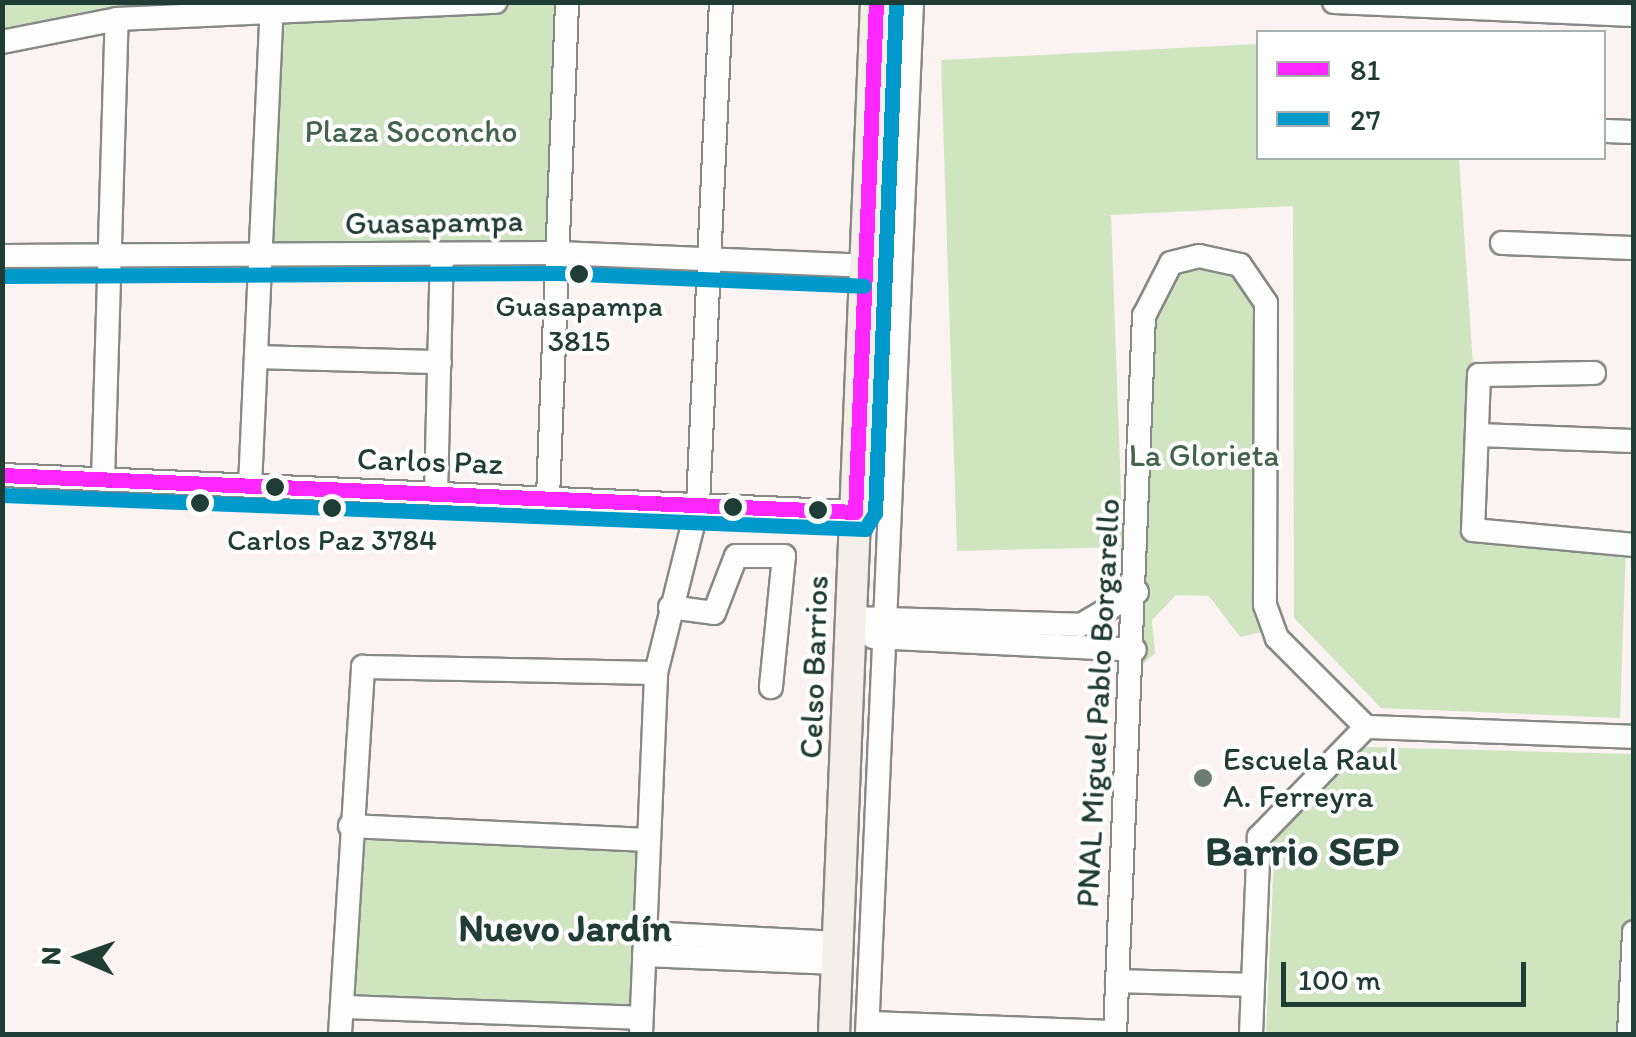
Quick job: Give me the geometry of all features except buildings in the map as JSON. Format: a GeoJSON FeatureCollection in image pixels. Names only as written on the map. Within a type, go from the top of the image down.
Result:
{"type":"FeatureCollection","features":[{"type":"Feature","properties":{"kind":"main road","name":"Celso Barrios"},"geometry":{"type":"LineString","coordinates":[[834,1034],[876,2]]}},
{"type":"Feature","properties":{"kind":"street"},"geometry":{"type":"LineString","coordinates":[[2,42],[117,19],[272,8],[496,2]]}},
{"type":"Feature","properties":{"kind":"street"},"geometry":{"type":"LineString","coordinates":[[548,498],[567,2]]}},
{"type":"Feature","properties":{"kind":"street"},"geometry":{"type":"LineString","coordinates":[[342,1007],[641,1026],[656,673],[698,504],[721,2]]}},
{"type":"Feature","properties":{"kind":"street"},"geometry":{"type":"LineString","coordinates":[[912,2],[868,1029],[1115,1033]]}},
{"type":"Feature","properties":{"kind":"street"},"geometry":{"type":"LineString","coordinates":[[1334,2],[1634,15]]}},
{"type":"Feature","properties":{"kind":"street"},"geometry":{"type":"LineString","coordinates":[[250,486],[272,8]]}},
{"type":"Feature","properties":{"kind":"street"},"geometry":{"type":"LineString","coordinates":[[103,480],[117,19]]}},
{"type":"Feature","properties":{"kind":"street"},"geometry":{"type":"LineString","coordinates":[[1606,131],[1634,132]]}},
{"type":"Feature","properties":{"kind":"street"},"geometry":{"type":"LineString","coordinates":[[1502,243],[1634,248]]}},
{"type":"Feature","properties":{"kind":"street","name":"Guasapampa"},"geometry":{"type":"LineString","coordinates":[[2,256],[558,253],[865,266]]}},
{"type":"Feature","properties":{"kind":"street"},"geometry":{"type":"LineString","coordinates":[[436,494],[442,255]]}},
{"type":"Feature","properties":{"kind":"street","name":"PNAL Miguel Pablo Borgarello"},"geometry":{"type":"LineString","coordinates":[[1115,1033],[1138,592],[1148,296],[1171,263],[1210,257],[1240,265],[1266,303],[1265,605],[1277,638],[1366,727]]}},
{"type":"Feature","properties":{"kind":"street"},"geometry":{"type":"LineString","coordinates":[[257,356],[440,362]]}},
{"type":"Feature","properties":{"kind":"street"},"geometry":{"type":"LineString","coordinates":[[1594,372],[1485,370],[1477,435],[1476,535],[1634,545]]}},
{"type":"Feature","properties":{"kind":"street"},"geometry":{"type":"LineString","coordinates":[[1477,435],[1634,441]]}},
{"type":"Feature","properties":{"kind":"street","name":"Carlos Paz"},"geometry":{"type":"LineString","coordinates":[[2,476],[855,512]]}},
{"type":"Feature","properties":{"kind":"street"},"geometry":{"type":"LineString","coordinates":[[670,607],[714,613],[736,556],[784,556],[771,687]]}},
{"type":"Feature","properties":{"kind":"street"},"geometry":{"type":"LineString","coordinates":[[885,629],[1081,626],[1138,592]]}},
{"type":"Feature","properties":{"kind":"street"},"geometry":{"type":"LineString","coordinates":[[850,627],[1135,650]]}},
{"type":"Feature","properties":{"kind":"street"},"geometry":{"type":"LineString","coordinates":[[340,1034],[358,677],[373,662],[656,673]]}},
{"type":"Feature","properties":{"kind":"street"},"geometry":{"type":"LineString","coordinates":[[1251,1034],[1259,838],[1366,727],[1634,736]]}},
{"type":"Feature","properties":{"kind":"street"},"geometry":{"type":"LineString","coordinates":[[350,826],[648,840]]}},
{"type":"Feature","properties":{"kind":"street"},"geometry":{"type":"LineString","coordinates":[[1630,1034],[1634,932]]}},
{"type":"Feature","properties":{"kind":"street"},"geometry":{"type":"LineString","coordinates":[[645,944],[837,953]]}},
{"type":"Feature","properties":{"kind":"street"},"geometry":{"type":"LineString","coordinates":[[1117,981],[1252,985]]}},
{"type":"Feature","properties":{"kind":"green space"},"geometry":{"type":"Polygon","coordinates":[[[2,3],[253,3],[3,35],[2,3]]]}},
{"type":"Feature","properties":{"kind":"green space","name":"Plaza Soconcho"},"geometry":{"type":"Polygon","coordinates":[[[567,3],[558,253],[262,257],[273,14],[567,3]]]}},
{"type":"Feature","properties":{"kind":"green space"},"geometry":{"type":"Polygon","coordinates":[[[1256,44],[1256,160],[1459,160],[1473,365],[1465,538],[1626,545],[1620,718],[1381,708],[1294,618],[1293,206],[1111,215],[1123,547],[957,551],[941,60],[1256,44]]]}},
{"type":"Feature","properties":{"kind":"green space","name":"La Glorieta"},"geometry":{"type":"Polygon","coordinates":[[[1184,258],[1257,283],[1271,630],[1240,637],[1209,596],[1176,595],[1152,620],[1155,653],[1134,673],[1144,316],[1184,258]]]}},
{"type":"Feature","properties":{"kind":"green space"},"geometry":{"type":"Polygon","coordinates":[[[1365,747],[1633,754],[1629,1034],[1266,1034],[1275,835],[1365,747]]]}},
{"type":"Feature","properties":{"kind":"green space"},"geometry":{"type":"Polygon","coordinates":[[[350,826],[648,840],[641,1018],[342,1007],[350,826]]]}},
{"type":"Feature","properties":{"kind":"transit line","name":"81"},"geometry":{"type":"LineString","coordinates":[[855,512],[876,2]]}},
{"type":"Feature","properties":{"kind":"transit line","name":"27"},"geometry":{"type":"LineString","coordinates":[[2,495],[865,529],[875,513],[896,3]]}},
{"type":"Feature","properties":{"kind":"transit line","name":"27"},"geometry":{"type":"LineString","coordinates":[[2,276],[558,273],[864,286]]}},
{"type":"Feature","properties":{"kind":"transit line","name":"81"},"geometry":{"type":"LineString","coordinates":[[2,475],[855,512]]}},
{"type":"Feature","properties":{"kind":"place","name":"Guasapampa 3815"},"geometry":{"type":"Point","coordinates":[579,274]}},
{"type":"Feature","properties":{"kind":"place","name":"Carlos Paz 3784"},"geometry":{"type":"Point","coordinates":[332,508]}},
{"type":"Feature","properties":{"kind":"place","name":"Escuela Raul A. Ferreyra"},"geometry":{"type":"Point","coordinates":[1203,778]}},
{"type":"Feature","properties":{"kind":"district","name":"Barrio SEP"},"geometry":{"type":"Point","coordinates":[1302,851]}},
{"type":"Feature","properties":{"kind":"district","name":"Nuevo Jardín"},"geometry":{"type":"Point","coordinates":[565,929]}}]}
